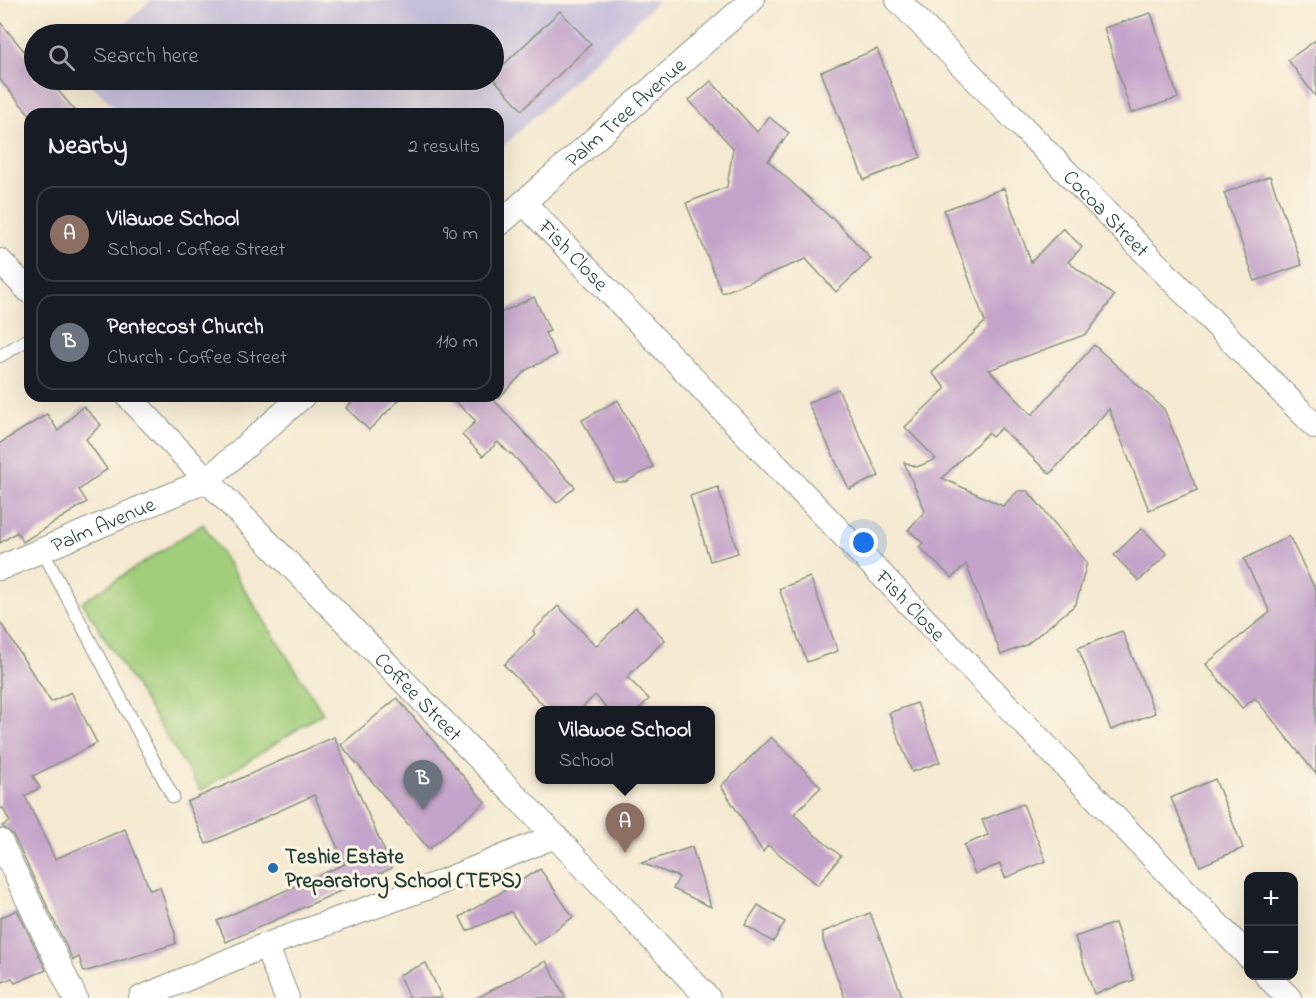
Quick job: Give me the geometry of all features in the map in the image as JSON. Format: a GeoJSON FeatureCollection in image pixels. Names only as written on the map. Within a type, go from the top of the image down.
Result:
{"type":"FeatureCollection","features":[{"type":"Feature","properties":{"kind":"street","name":"Palm Tree Avenue"},"geometry":{"type":"LineString","coordinates":[[504,220],[752,0]]}},
{"type":"Feature","properties":{"kind":"street","name":"Cocoa Street"},"geometry":{"type":"LineString","coordinates":[[898,0],[1316,427]]}},
{"type":"Feature","properties":{"kind":"street","name":"Fish Close"},"geometry":{"type":"LineString","coordinates":[[524,203],[1244,952]]}},
{"type":"Feature","properties":{"kind":"street"},"geometry":{"type":"LineString","coordinates":[[0,261],[24,286]]}},
{"type":"Feature","properties":{"kind":"street","name":"Coffee Street"},"geometry":{"type":"LineString","coordinates":[[134,402],[555,836],[708,998]]}},
{"type":"Feature","properties":{"kind":"street"},"geometry":{"type":"LineString","coordinates":[[207,480],[296,402]]}},
{"type":"Feature","properties":{"kind":"street","name":"Palm Avenue"},"geometry":{"type":"LineString","coordinates":[[0,568],[207,480]]}},
{"type":"Feature","properties":{"kind":"street"},"geometry":{"type":"LineString","coordinates":[[141,998],[266,945],[434,885],[555,836]]}},
{"type":"Feature","properties":{"kind":"street"},"geometry":{"type":"LineString","coordinates":[[0,841],[75,998]]}},
{"type":"Feature","properties":{"kind":"street"},"geometry":{"type":"LineString","coordinates":[[266,945],[287,998]]}},
{"type":"Feature","properties":{"kind":"street"},"geometry":{"type":"LineString","coordinates":[[1273,980],[1289,998]]}},
{"type":"Feature","properties":{"kind":"lane"},"geometry":{"type":"LineString","coordinates":[[0,356],[24,342]]}},
{"type":"Feature","properties":{"kind":"lane"},"geometry":{"type":"LineString","coordinates":[[42,550],[174,796]]}},
{"type":"Feature","properties":{"kind":"shaded area"},"geometry":{"type":"Polygon","coordinates":[[[151,0],[659,0],[504,145],[504,108],[115,108],[97,90],[504,90],[504,24],[125,24],[151,0]]]}},
{"type":"Feature","properties":{"kind":"green space"},"geometry":{"type":"Polygon","coordinates":[[[203,524],[323,713],[201,791],[82,602],[203,524]]]}},
{"type":"Feature","properties":{"kind":"building"},"geometry":{"type":"Polygon","coordinates":[[[560,11],[591,44],[522,110],[504,90],[504,64],[560,11]]]}},
{"type":"Feature","properties":{"kind":"building"},"geometry":{"type":"Polygon","coordinates":[[[1151,13],[1178,98],[1131,113],[1104,28],[1151,13]]]}},
{"type":"Feature","properties":{"kind":"building"},"geometry":{"type":"Polygon","coordinates":[[[0,22],[24,51],[24,90],[58,90],[73,108],[24,108],[0,80],[0,22]]]}},
{"type":"Feature","properties":{"kind":"building"},"geometry":{"type":"Polygon","coordinates":[[[1316,40],[1316,97],[1288,60],[1316,40]]]}},
{"type":"Feature","properties":{"kind":"building"},"geometry":{"type":"Polygon","coordinates":[[[877,49],[921,157],[864,180],[821,72],[877,49]]]}},
{"type":"Feature","properties":{"kind":"building"},"geometry":{"type":"Polygon","coordinates":[[[711,81],[757,132],[769,117],[789,133],[768,161],[832,217],[871,259],[836,292],[806,259],[722,293],[686,203],[727,187],[733,148],[689,100],[711,81]]]}},
{"type":"Feature","properties":{"kind":"building"},"geometry":{"type":"Polygon","coordinates":[[[1270,176],[1302,265],[1255,281],[1224,193],[1270,176]]]}},
{"type":"Feature","properties":{"kind":"building"},"geometry":{"type":"Polygon","coordinates":[[[1004,188],[1031,262],[1063,228],[1082,247],[1068,262],[1114,296],[1087,334],[989,370],[1032,415],[1094,345],[1164,409],[1197,490],[1149,510],[1109,409],[1050,474],[1001,428],[992,437],[988,433],[942,478],[1003,506],[1018,491],[1028,491],[1087,563],[1076,604],[1026,645],[1001,655],[966,564],[952,578],[919,547],[923,543],[908,530],[925,511],[904,462],[917,467],[936,459],[905,427],[946,388],[932,373],[985,322],[944,210],[1004,188]]]}},
{"type":"Feature","properties":{"kind":"building"},"geometry":{"type":"Polygon","coordinates":[[[534,297],[550,331],[545,333],[556,355],[526,370],[504,393],[504,311],[534,297]]]}},
{"type":"Feature","properties":{"kind":"building"},"geometry":{"type":"Polygon","coordinates":[[[838,389],[879,476],[849,489],[808,403],[838,389]]]}},
{"type":"Feature","properties":{"kind":"building"},"geometry":{"type":"Polygon","coordinates":[[[618,400],[653,467],[625,482],[615,482],[582,420],[618,400]]]}},
{"type":"Feature","properties":{"kind":"building"},"geometry":{"type":"Polygon","coordinates":[[[352,402],[397,402],[369,430],[346,408],[352,402]]]}},
{"type":"Feature","properties":{"kind":"building"},"geometry":{"type":"Polygon","coordinates":[[[456,402],[496,402],[575,487],[557,503],[498,442],[483,456],[462,435],[476,421],[456,402]]]}},
{"type":"Feature","properties":{"kind":"building"},"geometry":{"type":"Polygon","coordinates":[[[83,406],[101,425],[86,439],[107,469],[79,490],[87,502],[23,542],[17,532],[0,543],[0,443],[47,414],[58,431],[83,406]]]}},
{"type":"Feature","properties":{"kind":"building"},"geometry":{"type":"Polygon","coordinates":[[[718,487],[738,553],[710,561],[690,496],[718,487]]]}},
{"type":"Feature","properties":{"kind":"building"},"geometry":{"type":"Polygon","coordinates":[[[1142,528],[1167,554],[1139,581],[1114,555],[1142,528]]]}},
{"type":"Feature","properties":{"kind":"building"},"geometry":{"type":"Polygon","coordinates":[[[1289,536],[1316,591],[1316,774],[1255,698],[1242,708],[1206,664],[1270,612],[1244,559],[1289,536]]]}},
{"type":"Feature","properties":{"kind":"building"},"geometry":{"type":"Polygon","coordinates":[[[810,577],[838,651],[807,662],[779,589],[810,577]]]}},
{"type":"Feature","properties":{"kind":"building"},"geometry":{"type":"Polygon","coordinates":[[[558,606],[596,646],[636,608],[665,640],[627,677],[649,699],[642,706],[605,706],[595,695],[584,706],[544,706],[504,665],[535,634],[533,631],[558,606]]]}},
{"type":"Feature","properties":{"kind":"building"},"geometry":{"type":"Polygon","coordinates":[[[0,622],[51,702],[71,692],[97,743],[33,776],[40,788],[25,796],[55,859],[125,829],[150,890],[160,887],[175,934],[175,944],[84,972],[79,957],[73,960],[13,835],[2,826],[10,822],[3,808],[0,809],[0,622]]]}},
{"type":"Feature","properties":{"kind":"building"},"geometry":{"type":"Polygon","coordinates":[[[1122,631],[1155,713],[1111,730],[1078,648],[1122,631]]]}},
{"type":"Feature","properties":{"kind":"building"},"geometry":{"type":"Polygon","coordinates":[[[397,698],[485,802],[429,849],[341,745],[397,698]]]}},
{"type":"Feature","properties":{"kind":"building"},"geometry":{"type":"Polygon","coordinates":[[[917,703],[940,762],[912,772],[889,713],[917,703]]]}},
{"type":"Feature","properties":{"kind":"building"},"geometry":{"type":"Polygon","coordinates":[[[334,737],[392,868],[226,942],[217,921],[345,864],[314,795],[206,844],[187,802],[334,737]]]}},
{"type":"Feature","properties":{"kind":"building"},"geometry":{"type":"Polygon","coordinates":[[[771,737],[821,787],[794,814],[841,856],[818,885],[768,845],[763,852],[721,786],[771,737]]]}},
{"type":"Feature","properties":{"kind":"building"},"geometry":{"type":"Polygon","coordinates":[[[1215,779],[1243,848],[1200,866],[1171,798],[1215,779]]]}},
{"type":"Feature","properties":{"kind":"building"},"geometry":{"type":"Polygon","coordinates":[[[1023,804],[1046,861],[1005,878],[1000,864],[975,874],[964,845],[988,835],[982,820],[1023,804]]]}},
{"type":"Feature","properties":{"kind":"building"},"geometry":{"type":"Polygon","coordinates":[[[692,847],[711,907],[673,889],[679,877],[641,863],[692,847]]]}},
{"type":"Feature","properties":{"kind":"building"},"geometry":{"type":"Polygon","coordinates":[[[540,869],[573,917],[534,945],[511,912],[467,931],[460,917],[540,869]]]}},
{"type":"Feature","properties":{"kind":"building"},"geometry":{"type":"Polygon","coordinates":[[[758,905],[785,922],[773,942],[745,925],[758,905]]]}},
{"type":"Feature","properties":{"kind":"building"},"geometry":{"type":"Polygon","coordinates":[[[17,910],[46,970],[15,983],[12,978],[0,983],[0,918],[17,910]]]}},
{"type":"Feature","properties":{"kind":"building"},"geometry":{"type":"Polygon","coordinates":[[[870,913],[903,998],[845,998],[823,941],[823,932],[870,913]]]}},
{"type":"Feature","properties":{"kind":"building"},"geometry":{"type":"Polygon","coordinates":[[[1115,923],[1134,980],[1094,994],[1075,937],[1115,923]]]}},
{"type":"Feature","properties":{"kind":"building"},"geometry":{"type":"Polygon","coordinates":[[[546,961],[566,998],[477,998],[546,961]]]}},
{"type":"Feature","properties":{"kind":"building"},"geometry":{"type":"Polygon","coordinates":[[[426,963],[442,998],[409,998],[399,975],[426,963]]]}},
{"type":"Feature","properties":{"kind":"place","name":"Pentecost Church"},"geometry":{"type":"Point","coordinates":[423,810]}},
{"type":"Feature","properties":{"kind":"place","name":"Vilawoe School"},"geometry":{"type":"Point","coordinates":[625,853]}},
{"type":"Feature","properties":{"kind":"place","name":"Teshie Estate Preparatory School (TEPS)"},"geometry":{"type":"Point","coordinates":[273,868]}}]}
